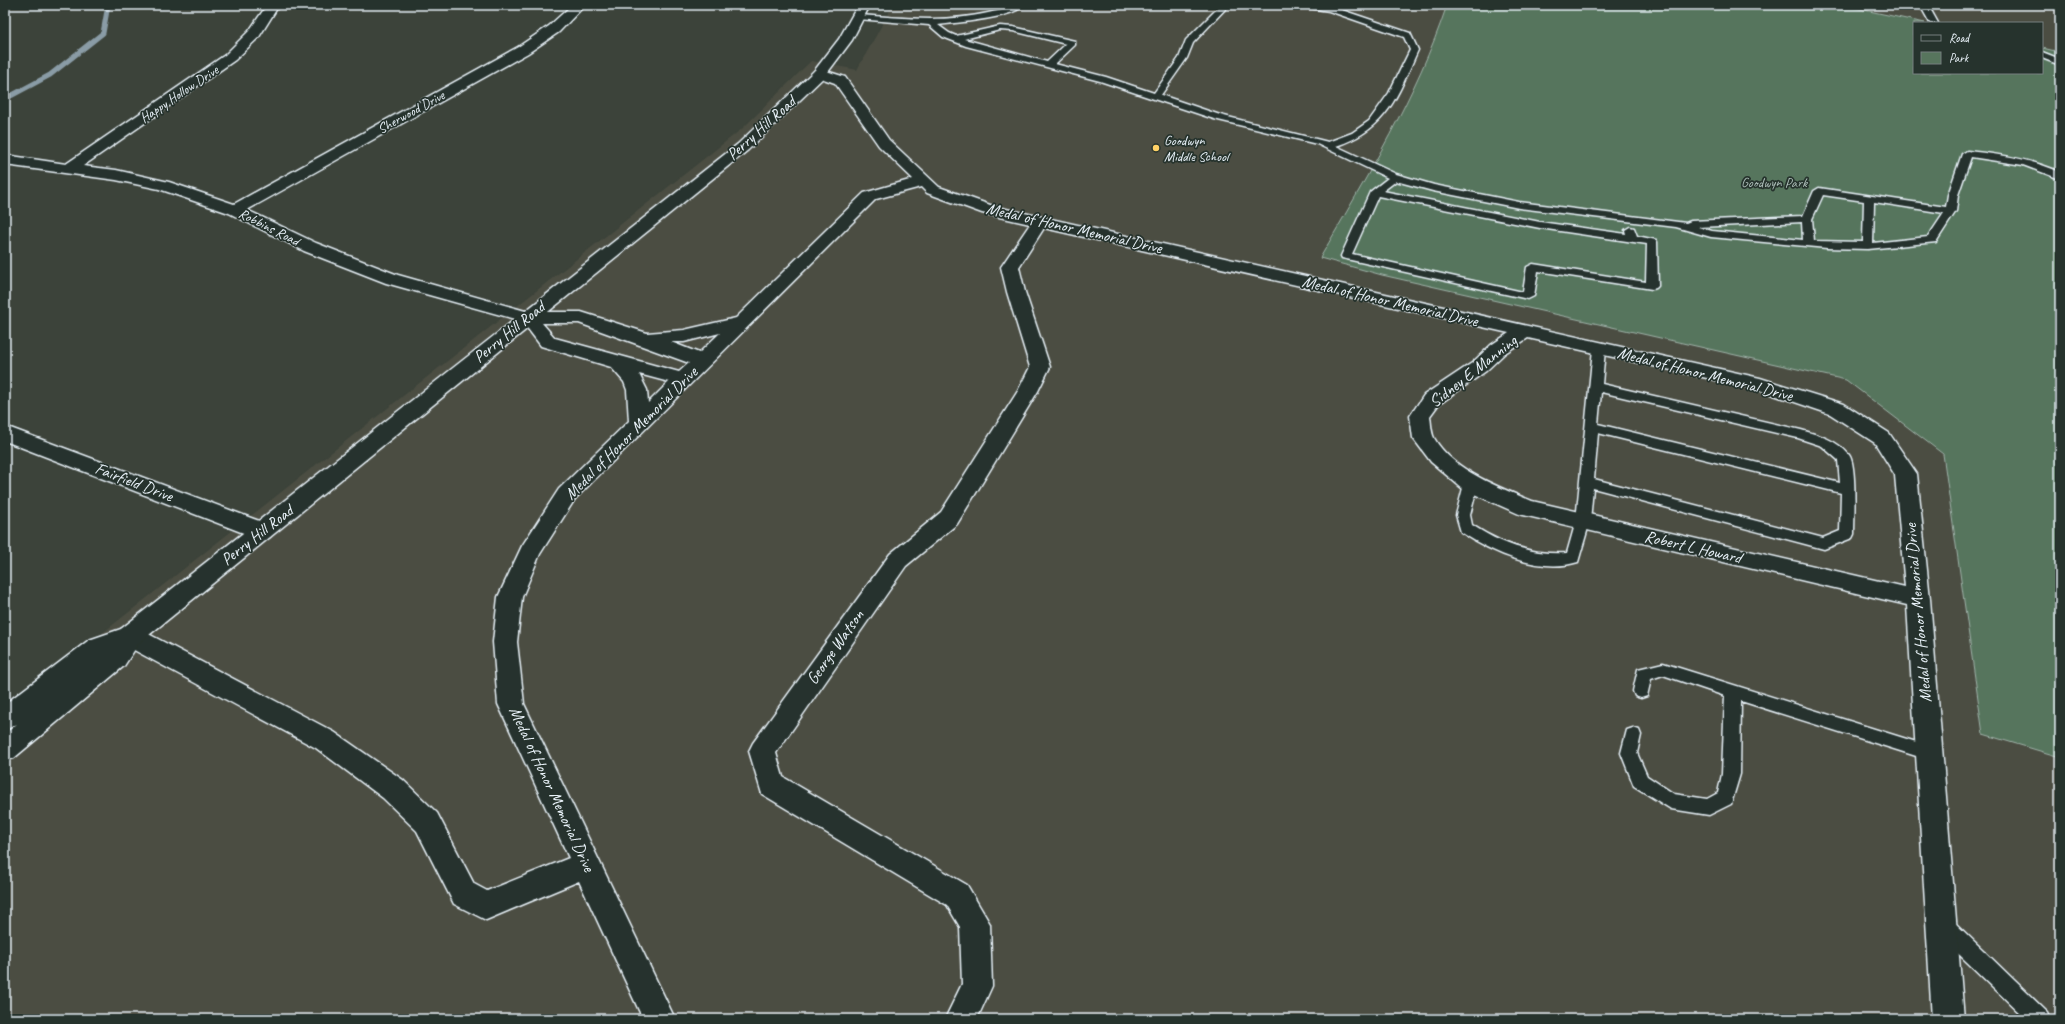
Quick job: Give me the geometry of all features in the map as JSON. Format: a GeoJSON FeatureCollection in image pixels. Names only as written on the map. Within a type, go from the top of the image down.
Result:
{"type":"FeatureCollection","features":[{"type":"Feature","properties":{"kind":"street","name":"Happy Hollow Drive"},"geometry":{"type":"LineString","coordinates":[[70,168],[231,58],[255,34],[267,18],[273,5]]}},
{"type":"Feature","properties":{"kind":"street","name":"Sherwood Drive"},"geometry":{"type":"LineString","coordinates":[[235,210],[524,50],[554,29],[579,5]]}},
{"type":"Feature","properties":{"kind":"street","name":"Perry Hill Road"},"geometry":{"type":"LineString","coordinates":[[5,750],[115,659],[130,636],[742,147],[820,73],[845,40],[864,5]]}},
{"type":"Feature","properties":{"kind":"street","name":"Medal of Honor Memorial Drive"},"geometry":{"type":"LineString","coordinates":[[820,73],[840,80],[884,143],[933,190],[947,196],[988,210],[1599,349],[1760,384],[1837,409],[1882,438],[1906,474],[1918,599],[1948,1019]]}},
{"type":"Feature","properties":{"kind":"street","name":"Medal of Honor Memorial Drive"},"geometry":{"type":"LineString","coordinates":[[659,1019],[511,704],[505,642],[510,597],[530,552],[567,494],[845,222],[870,196],[889,173],[896,155]]}},
{"type":"Feature","properties":{"kind":"street","name":"Robbins Road"},"geometry":{"type":"LineString","coordinates":[[5,160],[70,168],[163,185],[235,210],[346,263],[392,279],[528,317],[580,318],[642,338],[703,361]]}},
{"type":"Feature","properties":{"kind":"street"},"geometry":{"type":"LineString","coordinates":[[870,196],[925,181]]}},
{"type":"Feature","properties":{"kind":"street","name":"Medal of Honor Memorial Drive"},"geometry":{"type":"LineString","coordinates":[[845,222],[887,203],[947,196]]}},
{"type":"Feature","properties":{"kind":"street","name":"George Watson"},"geometry":{"type":"LineString","coordinates":[[961,1019],[977,986],[975,924],[957,895],[772,784],[762,751],[898,560],[948,518],[1028,391],[1040,366],[1036,348],[1013,290],[1010,267],[1040,221]]}},
{"type":"Feature","properties":{"kind":"street"},"geometry":{"type":"LineString","coordinates":[[528,317],[548,342],[618,363],[685,380]]}},
{"type":"Feature","properties":{"kind":"street"},"geometry":{"type":"LineString","coordinates":[[642,338],[684,336],[744,321]]}},
{"type":"Feature","properties":{"kind":"street","name":"Sidney E Manning"},"geometry":{"type":"LineString","coordinates":[[1471,484],[1438,457],[1423,438],[1420,416],[1431,400],[1479,367],[1498,349],[1524,332]]}},
{"type":"Feature","properties":{"kind":"street"},"geometry":{"type":"LineString","coordinates":[[618,363],[633,380],[636,390],[639,425]]}},
{"type":"Feature","properties":{"kind":"street","name":"Fairfield Drive"},"geometry":{"type":"LineString","coordinates":[[5,433],[262,531]]}},
{"type":"Feature","properties":{"kind":"street","name":"Robert L Howard"},"geometry":{"type":"LineString","coordinates":[[1471,484],[1527,508],[1918,599]]}},
{"type":"Feature","properties":{"kind":"street","name":"Perry Hill Road"},"geometry":{"type":"LineString","coordinates":[[5,720],[98,647],[130,636]]}},
{"type":"Feature","properties":{"kind":"street"},"geometry":{"type":"LineString","coordinates":[[130,636],[325,740],[393,789],[427,822],[464,894],[486,906],[586,864]]}},
{"type":"Feature","properties":{"kind":"lane"},"geometry":{"type":"LineString","coordinates":[[858,17],[932,23],[976,18],[1011,10],[1020,5]]}},
{"type":"Feature","properties":{"kind":"lane"},"geometry":{"type":"LineString","coordinates":[[1156,96],[1183,58],[1190,42],[1225,5]]}},
{"type":"Feature","properties":{"kind":"lane"},"geometry":{"type":"LineString","coordinates":[[1303,5],[1330,9],[1407,35],[1414,50],[1388,104],[1366,129],[1351,138],[1328,146]]}},
{"type":"Feature","properties":{"kind":"lane"},"geometry":{"type":"LineString","coordinates":[[1924,5],[1933,22]]}},
{"type":"Feature","properties":{"kind":"lane"},"geometry":{"type":"LineString","coordinates":[[932,23],[946,35],[968,44],[1109,81],[1217,117],[1320,142],[1395,177],[1433,188],[1519,205],[1677,224],[1807,219]]}},
{"type":"Feature","properties":{"kind":"lane"},"geometry":{"type":"LineString","coordinates":[[955,39],[1000,28],[1013,29],[1072,43],[1049,65]]}},
{"type":"Feature","properties":{"kind":"lane"},"geometry":{"type":"LineString","coordinates":[[2043,55],[2060,62]]}},
{"type":"Feature","properties":{"kind":"lane"},"geometry":{"type":"LineString","coordinates":[[1677,224],[1711,234],[1809,243],[1881,246],[1932,240],[1951,211],[1953,195],[1966,154],[2003,158],[2038,166],[2060,176]]}},
{"type":"Feature","properties":{"kind":"lane"},"geometry":{"type":"LineString","coordinates":[[1375,192],[1510,219],[1652,242],[1652,286],[1533,267],[1528,296],[1346,256],[1375,192],[1395,177]]}},
{"type":"Feature","properties":{"kind":"lane"},"geometry":{"type":"LineString","coordinates":[[1809,243],[1807,219],[1819,190],[1951,211]]}},
{"type":"Feature","properties":{"kind":"lane"},"geometry":{"type":"LineString","coordinates":[[1868,246],[1869,198]]}},
{"type":"Feature","properties":{"kind":"lane"},"geometry":{"type":"LineString","coordinates":[[1628,218],[1632,238]]}},
{"type":"Feature","properties":{"kind":"lane"},"geometry":{"type":"LineString","coordinates":[[1471,484],[1463,515],[1466,528],[1481,539],[1514,554],[1551,561],[1574,558],[1583,521],[1599,349]]}},
{"type":"Feature","properties":{"kind":"lane"},"geometry":{"type":"LineString","coordinates":[[1587,482],[1824,544],[1847,534],[1848,490],[1844,458],[1827,443],[1801,434],[1596,387]]}},
{"type":"Feature","properties":{"kind":"lane"},"geometry":{"type":"LineString","coordinates":[[1592,427],[1848,490]]}},
{"type":"Feature","properties":{"kind":"lane"},"geometry":{"type":"LineString","coordinates":[[1641,691],[1644,674],[1663,669],[1929,753]]}},
{"type":"Feature","properties":{"kind":"lane"},"geometry":{"type":"LineString","coordinates":[[1632,735],[1629,753],[1640,781],[1671,801],[1709,807],[1725,798],[1731,774],[1733,692]]}},
{"type":"Feature","properties":{"kind":"lane"},"geometry":{"type":"LineString","coordinates":[[1941,923],[2040,1019]]}},
{"type":"Feature","properties":{"kind":"shaded area"},"geometry":{"type":"Polygon","coordinates":[[[893,5],[1447,5],[1434,44],[1399,119],[1320,258],[1382,275],[1846,380],[1943,454],[1983,734],[2060,757],[2060,1019],[5,1019],[5,710],[743,128],[811,61],[857,70],[893,5]]]}},
{"type":"Feature","properties":{"kind":"shaded area"},"geometry":{"type":"Polygon","coordinates":[[[1841,5],[2060,5],[2060,52],[2043,48],[2043,22],[1920,22],[1841,5]]]}},
{"type":"Feature","properties":{"kind":"green space","name":"Goodwyn Park"},"geometry":{"type":"Polygon","coordinates":[[[1447,5],[1841,5],[1920,22],[1913,22],[1913,74],[2043,74],[2043,48],[2060,52],[2060,757],[1983,734],[1943,454],[1846,380],[1382,275],[1320,258],[1390,134],[1421,71],[1447,5]]]}},
{"type":"Feature","properties":{"kind":"waterway"},"geometry":{"type":"LineString","coordinates":[[5,99],[50,75],[103,33],[108,5]]}},
{"type":"Feature","properties":{"kind":"place","name":"Goodwyn Middle School"},"geometry":{"type":"Point","coordinates":[1156,148]}}]}
